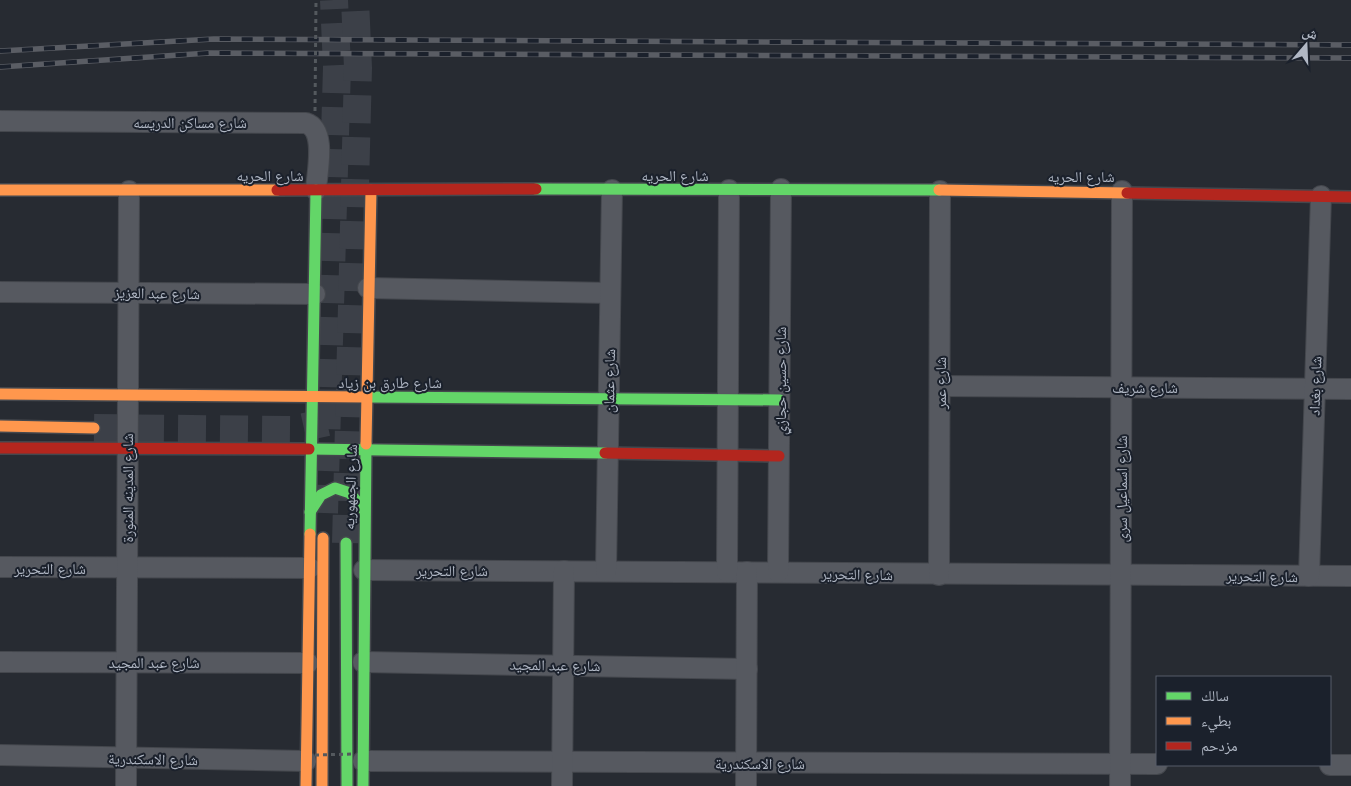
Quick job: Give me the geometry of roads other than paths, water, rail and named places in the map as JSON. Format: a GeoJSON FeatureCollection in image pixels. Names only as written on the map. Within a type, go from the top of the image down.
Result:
{"type":"FeatureCollection","features":[{"type":"Feature","properties":{"kind":"main road","name":"شارع الحريه"},"geometry":{"type":"LineString","coordinates":[[0,190],[781,189],[1122,191],[1351,197]]}},
{"type":"Feature","properties":{"kind":"main road"},"geometry":{"type":"LineString","coordinates":[[306,786],[311,758],[308,663],[316,190]]}},
{"type":"Feature","properties":{"kind":"main road","name":"شارع الجمهوريه"},"geometry":{"type":"LineString","coordinates":[[363,786],[359,758],[363,662],[363,509],[371,190]]}},
{"type":"Feature","properties":{"kind":"main road","name":"شارع طارق بن زياد"},"geometry":{"type":"LineString","coordinates":[[0,394],[780,400]]}},
{"type":"Feature","properties":{"kind":"main road"},"geometry":{"type":"LineString","coordinates":[[0,426],[94,428]]}},
{"type":"Feature","properties":{"kind":"main road"},"geometry":{"type":"LineString","coordinates":[[0,448],[366,449],[607,455],[779,456]]}},
{"type":"Feature","properties":{"kind":"main road"},"geometry":{"type":"LineString","coordinates":[[310,512],[315,498],[327,489],[343,488],[356,495],[363,509]]}},
{"type":"Feature","properties":{"kind":"main road","name":"شارع الجمهوريه"},"geometry":{"type":"LineString","coordinates":[[322,786],[323,538]]}},
{"type":"Feature","properties":{"kind":"main road","name":"شارع الجمهوريه"},"geometry":{"type":"LineString","coordinates":[[346,543],[347,786]]}},
{"type":"Feature","properties":{"kind":"street","name":"شارع مساكن الدريسه"},"geometry":{"type":"LineString","coordinates":[[0,121],[306,123],[312,125],[319,136],[316,190]]}},
{"type":"Feature","properties":{"kind":"street","name":"شارع حسين حجازي"},"geometry":{"type":"LineString","coordinates":[[778,572],[781,189]]}},
{"type":"Feature","properties":{"kind":"street","name":"شارع المدينه المنورة"},"geometry":{"type":"LineString","coordinates":[[126,786],[129,190]]}},
{"type":"Feature","properties":{"kind":"street","name":"شارع عثمان"},"geometry":{"type":"LineString","coordinates":[[606,571],[612,190]]}},
{"type":"Feature","properties":{"kind":"street"},"geometry":{"type":"LineString","coordinates":[[729,190],[728,457],[747,669],[746,786]]}},
{"type":"Feature","properties":{"kind":"street","name":"شارع عمر"},"geometry":{"type":"LineString","coordinates":[[939,575],[940,191]]}},
{"type":"Feature","properties":{"kind":"street","name":"شارع اسماعيل سرى"},"geometry":{"type":"LineString","coordinates":[[1120,786],[1122,191]]}},
{"type":"Feature","properties":{"kind":"street","name":"شارع بغداد"},"geometry":{"type":"LineString","coordinates":[[1309,576],[1321,196]]}},
{"type":"Feature","properties":{"kind":"street"},"geometry":{"type":"LineString","coordinates":[[368,288],[610,293]]}},
{"type":"Feature","properties":{"kind":"street","name":"شارع عبد العزيز"},"geometry":{"type":"LineString","coordinates":[[0,292],[315,294]]}},
{"type":"Feature","properties":{"kind":"street","name":"شارع شريف"},"geometry":{"type":"LineString","coordinates":[[940,386],[1351,389]]}},
{"type":"Feature","properties":{"kind":"street","name":"شارع التحرير"},"geometry":{"type":"LineString","coordinates":[[0,568],[310,568]]}},
{"type":"Feature","properties":{"kind":"street","name":"شارع التحرير"},"geometry":{"type":"LineString","coordinates":[[364,570],[778,572],[939,575],[1351,576]]}},
{"type":"Feature","properties":{"kind":"street"},"geometry":{"type":"LineString","coordinates":[[562,786],[564,571]]}},
{"type":"Feature","properties":{"kind":"street","name":"شارع عبد المجيد"},"geometry":{"type":"LineString","coordinates":[[0,662],[308,663]]}},
{"type":"Feature","properties":{"kind":"street","name":"شارع عبد المجيد"},"geometry":{"type":"LineString","coordinates":[[363,662],[747,669]]}},
{"type":"Feature","properties":{"kind":"street","name":"شارع الاسكندرية"},"geometry":{"type":"LineString","coordinates":[[0,756],[311,758]]}},
{"type":"Feature","properties":{"kind":"street","name":"شارع الاسكندرية"},"geometry":{"type":"LineString","coordinates":[[359,758],[562,762],[1156,764]]}},
{"type":"Feature","properties":{"kind":"street"},"geometry":{"type":"LineString","coordinates":[[1331,765],[1351,765]]}},
{"type":"Feature","properties":{"kind":"tunnel"},"geometry":{"type":"LineString","coordinates":[[324,513],[337,67],[334,0]]}},
{"type":"Feature","properties":{"kind":"tunnel"},"geometry":{"type":"LineString","coordinates":[[346,543],[358,68],[355,0]]}},
{"type":"Feature","properties":{"kind":"tunnel"},"geometry":{"type":"LineString","coordinates":[[94,428],[291,430],[327,422]]}},
{"type":"Feature","properties":{"kind":"railway"},"geometry":{"type":"LineString","coordinates":[[0,51],[214,39],[1351,45]]}},
{"type":"Feature","properties":{"kind":"railway"},"geometry":{"type":"LineString","coordinates":[[0,67],[209,53],[1351,58]]}}]}
